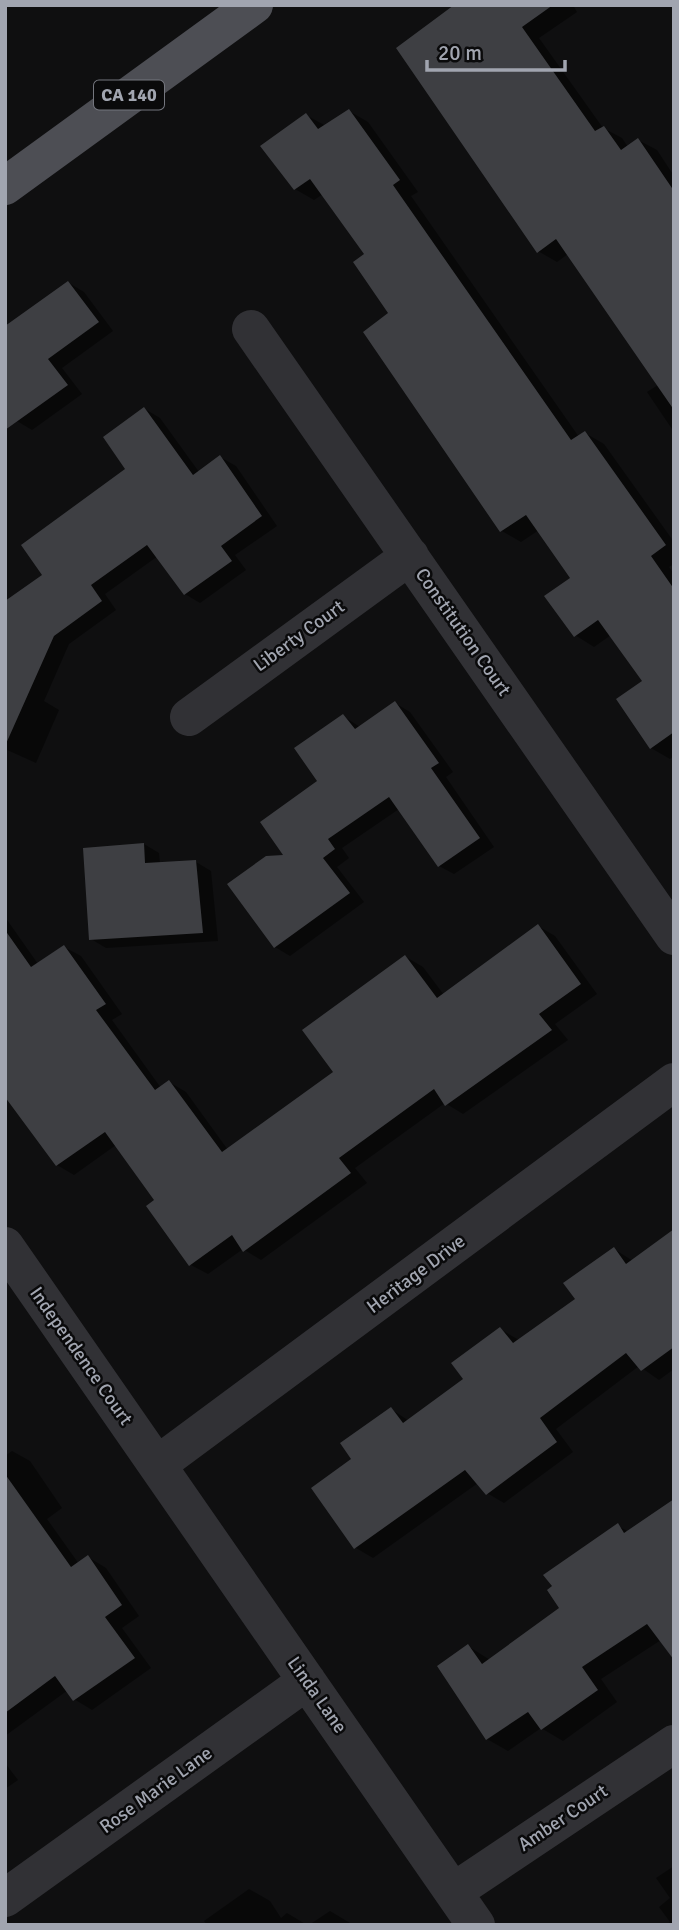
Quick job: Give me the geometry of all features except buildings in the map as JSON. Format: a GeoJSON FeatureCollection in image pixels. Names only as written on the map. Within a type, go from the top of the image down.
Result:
{"type":"FeatureCollection","features":[{"type":"Feature","properties":{"kind":"main road","name":"CA 140"},"geometry":{"type":"LineString","coordinates":[[5,186],[254,5]]}},
{"type":"Feature","properties":{"kind":"street","name":"Constitution Court"},"geometry":{"type":"LineString","coordinates":[[251,329],[674,936]]}},
{"type":"Feature","properties":{"kind":"street","name":"Liberty Court"},"geometry":{"type":"LineString","coordinates":[[189,717],[410,556]]}},
{"type":"Feature","properties":{"kind":"street","name":"Heritage Drive"},"geometry":{"type":"LineString","coordinates":[[157,1465],[674,1083]]}},
{"type":"Feature","properties":{"kind":"street","name":"Independence Court"},"geometry":{"type":"LineString","coordinates":[[5,1246],[157,1465]]}},
{"type":"Feature","properties":{"kind":"street","name":"Linda Lane"},"geometry":{"type":"LineString","coordinates":[[157,1465],[476,1925]]}},
{"type":"Feature","properties":{"kind":"street","name":"Rose Marie Lane"},"geometry":{"type":"LineString","coordinates":[[5,1898],[307,1681]]}},
{"type":"Feature","properties":{"kind":"street","name":"Amber Court"},"geometry":{"type":"LineString","coordinates":[[453,1892],[674,1744]]}}]}
